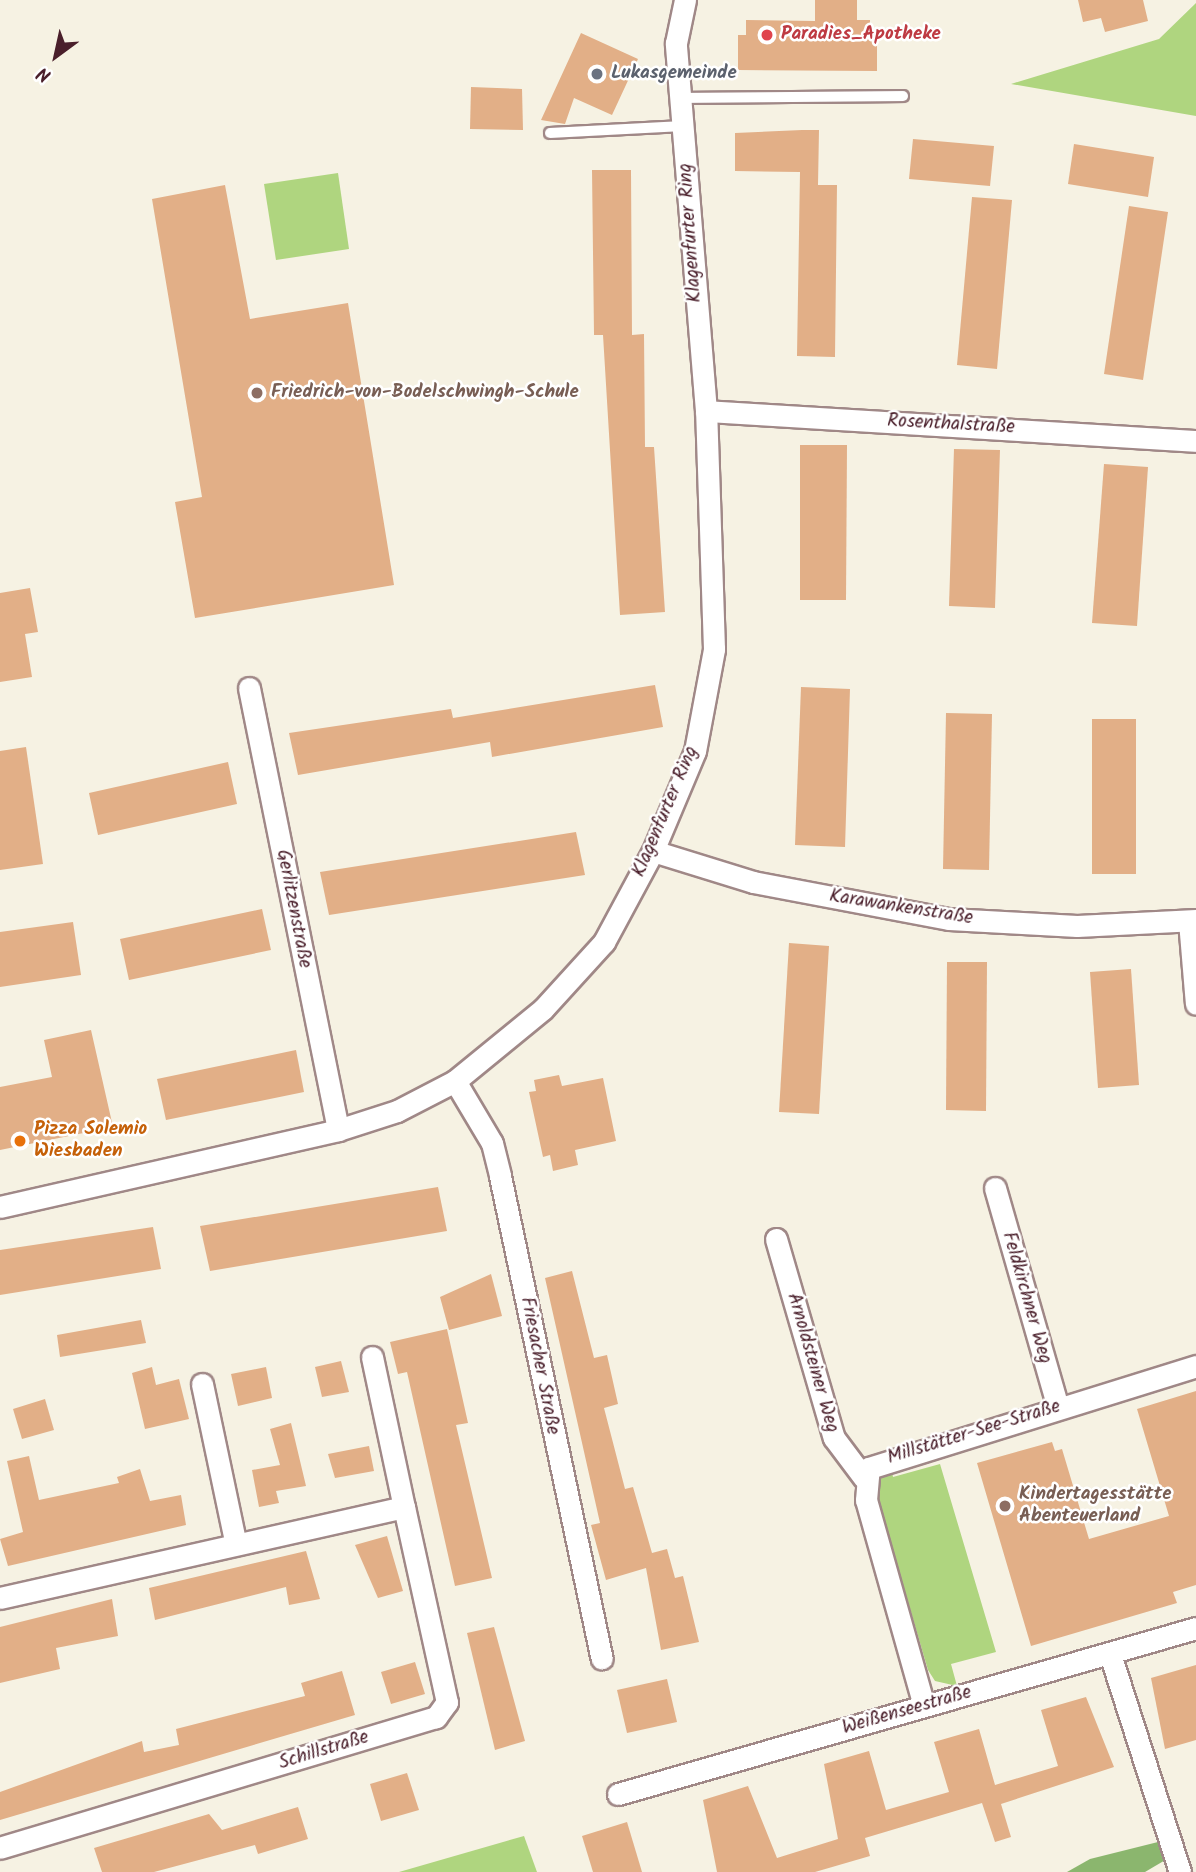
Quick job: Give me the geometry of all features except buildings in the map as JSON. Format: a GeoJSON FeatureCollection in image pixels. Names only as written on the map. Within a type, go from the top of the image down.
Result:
{"type":"FeatureCollection","features":[{"type":"Feature","properties":{"kind":"street","name":"Klagenfurter Ring"},"geometry":{"type":"LineString","coordinates":[[0,1207],[338,1130],[397,1111],[455,1081],[574,980],[604,942],[653,851],[695,751],[714,649],[706,411],[676,43],[685,0]]}},
{"type":"Feature","properties":{"kind":"street","name":"Rosenthalstraße"},"geometry":{"type":"LineString","coordinates":[[706,411],[1196,441]]}},
{"type":"Feature","properties":{"kind":"street","name":"Gerlitzenstraße"},"geometry":{"type":"LineString","coordinates":[[249,688],[338,1130]]}},
{"type":"Feature","properties":{"kind":"street","name":"Karawankenstraße"},"geometry":{"type":"LineString","coordinates":[[653,851],[753,882],[949,919],[1077,926],[1192,920]]}},
{"type":"Feature","properties":{"kind":"street"},"geometry":{"type":"LineString","coordinates":[[1192,920],[1196,1004]]}},
{"type":"Feature","properties":{"kind":"street","name":"Friesacher Straße"},"geometry":{"type":"LineString","coordinates":[[455,1081],[492,1143],[602,1658]]}},
{"type":"Feature","properties":{"kind":"street","name":"Feldkirchner Weg"},"geometry":{"type":"LineString","coordinates":[[995,1188],[1058,1407]]}},
{"type":"Feature","properties":{"kind":"street","name":"Arnoldsteiner Weg"},"geometry":{"type":"LineString","coordinates":[[776,1239],[834,1438],[864,1478]]}},
{"type":"Feature","properties":{"kind":"street","name":"Schillstraße"},"geometry":{"type":"LineString","coordinates":[[0,1848],[445,1711],[372,1357]]}},
{"type":"Feature","properties":{"kind":"street","name":"Millstätter-See-Straße"},"geometry":{"type":"LineString","coordinates":[[924,1706],[864,1478],[877,1462],[1196,1366]]}},
{"type":"Feature","properties":{"kind":"street"},"geometry":{"type":"LineString","coordinates":[[202,1384],[235,1540]]}},
{"type":"Feature","properties":{"kind":"street"},"geometry":{"type":"LineString","coordinates":[[0,1598],[235,1540],[404,1507]]}},
{"type":"Feature","properties":{"kind":"street","name":"Weißenseestraße"},"geometry":{"type":"LineString","coordinates":[[618,1794],[1196,1628]]}},
{"type":"Feature","properties":{"kind":"street"},"geometry":{"type":"LineString","coordinates":[[1110,1654],[1180,1872]]}},
{"type":"Feature","properties":{"kind":"lane"},"geometry":{"type":"LineString","coordinates":[[681,98],[902,96]]}},
{"type":"Feature","properties":{"kind":"lane"},"geometry":{"type":"LineString","coordinates":[[550,133],[683,126]]}},
{"type":"Feature","properties":{"kind":"green space"},"geometry":{"type":"Polygon","coordinates":[[[1196,3],[1196,116],[1011,84],[1159,39],[1196,3]]]}},
{"type":"Feature","properties":{"kind":"green space"},"geometry":{"type":"Polygon","coordinates":[[[338,173],[349,249],[276,260],[264,184],[338,173]]]}},
{"type":"Feature","properties":{"kind":"green space"},"geometry":{"type":"Polygon","coordinates":[[[940,1464],[996,1652],[951,1664],[957,1686],[935,1681],[928,1670],[877,1496],[878,1480],[891,1467],[893,1477],[940,1464]]]}},
{"type":"Feature","properties":{"kind":"green space"},"geometry":{"type":"Polygon","coordinates":[[[524,1836],[537,1872],[399,1872],[524,1836]]]}},
{"type":"Feature","properties":{"kind":"green space"},"geometry":{"type":"Polygon","coordinates":[[[1162,1841],[1167,1859],[1145,1872],[1067,1872],[1090,1859],[1162,1841]]]}},
{"type":"Feature","properties":{"kind":"place","name":"Paradies_Apotheke"},"geometry":{"type":"Point","coordinates":[767,35]}},
{"type":"Feature","properties":{"kind":"place","name":"Lukasgemeinde"},"geometry":{"type":"Point","coordinates":[597,74]}},
{"type":"Feature","properties":{"kind":"place","name":"Friedrich-von-Bodelschwingh-Schule"},"geometry":{"type":"Point","coordinates":[257,393]}},
{"type":"Feature","properties":{"kind":"place","name":"Pizza Solemio Wiesbaden"},"geometry":{"type":"Point","coordinates":[20,1141]}},
{"type":"Feature","properties":{"kind":"place","name":"Kindertagesstätte Abenteuerland"},"geometry":{"type":"Point","coordinates":[1005,1506]}}]}
